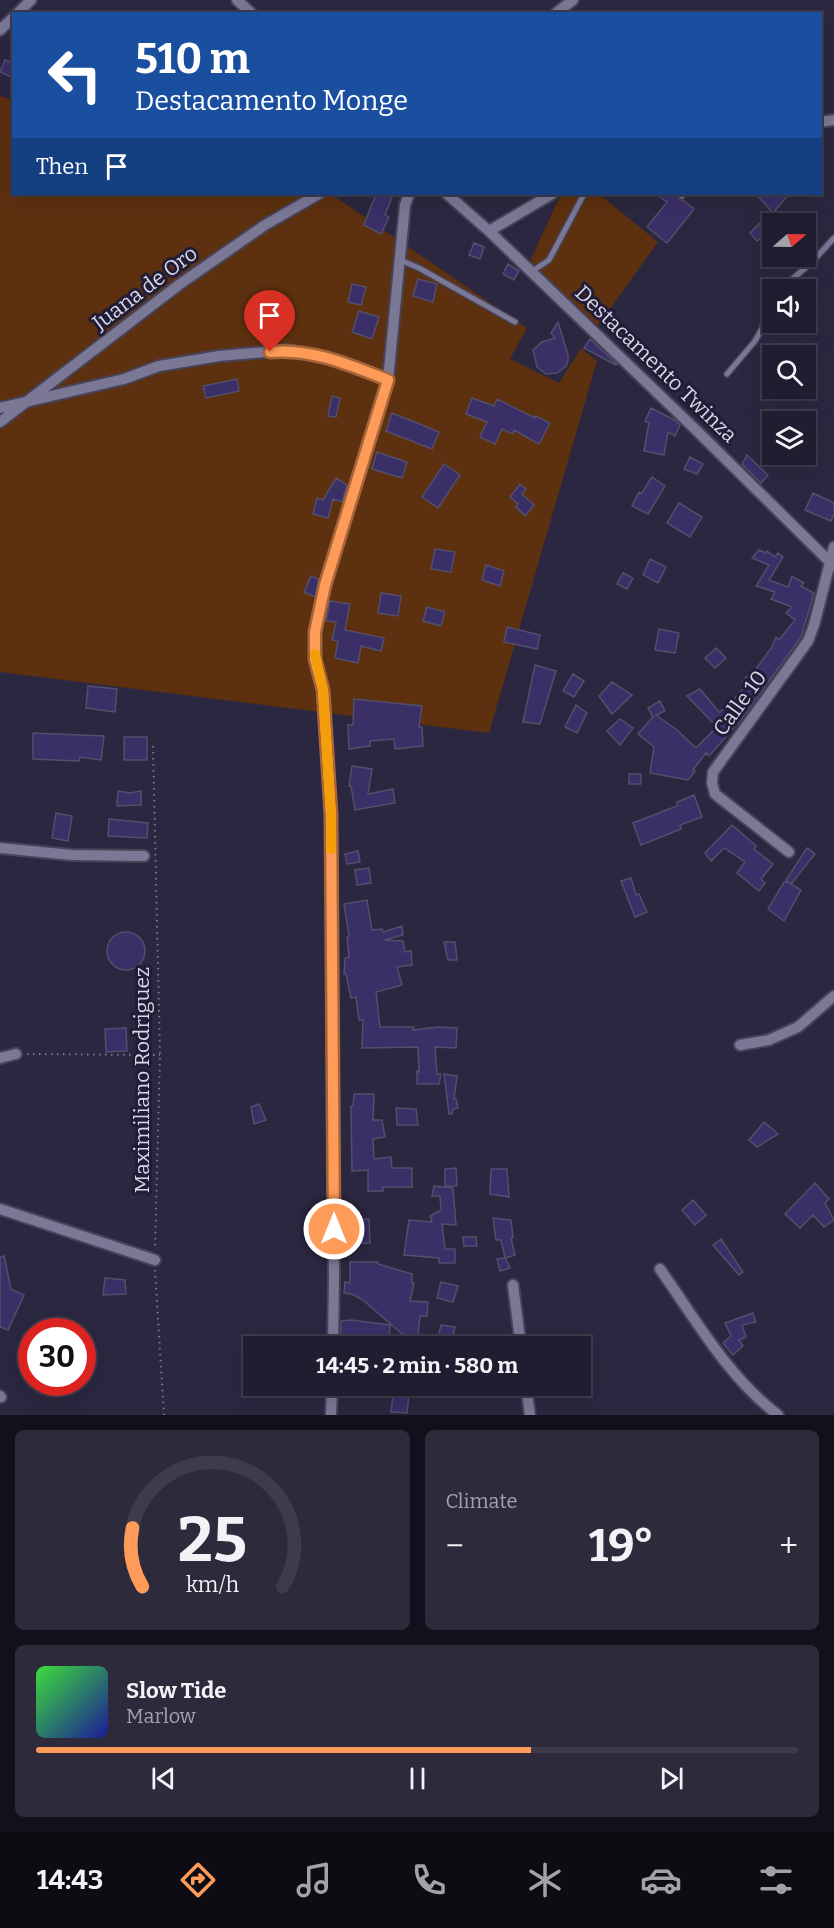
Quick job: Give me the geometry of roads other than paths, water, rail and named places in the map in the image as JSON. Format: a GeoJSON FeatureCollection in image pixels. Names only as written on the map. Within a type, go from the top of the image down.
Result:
{"type":"FeatureCollection","features":[{"type":"Feature","properties":{"kind":"street"},"geometry":{"type":"LineString","coordinates":[[19,12],[31,0]]}},
{"type":"Feature","properties":{"kind":"street"},"geometry":{"type":"LineString","coordinates":[[558,12],[573,0]]}},
{"type":"Feature","properties":{"kind":"street"},"geometry":{"type":"LineString","coordinates":[[0,30],[12,19]]}},
{"type":"Feature","properties":{"kind":"street","name":"Juana de Oro"},"geometry":{"type":"LineString","coordinates":[[0,422],[180,284],[265,225],[317,195]]}},
{"type":"Feature","properties":{"kind":"street"},"geometry":{"type":"LineString","coordinates":[[333,1336],[331,815],[323,690],[315,659],[315,632],[325,585],[388,380],[405,205],[409,195]]}},
{"type":"Feature","properties":{"kind":"street","name":"Destacamento Twinza"},"geometry":{"type":"LineString","coordinates":[[448,195],[489,231],[694,428],[832,564]]}},
{"type":"Feature","properties":{"kind":"street"},"geometry":{"type":"LineString","coordinates":[[489,231],[550,195]]}},
{"type":"Feature","properties":{"kind":"street"},"geometry":{"type":"LineString","coordinates":[[0,408],[124,379],[159,366],[219,356],[288,350],[336,360],[388,380]]}},
{"type":"Feature","properties":{"kind":"street","name":"Calle 10"},"geometry":{"type":"LineString","coordinates":[[789,852],[715,794],[712,783],[713,772],[808,641],[832,564],[834,547]]}},
{"type":"Feature","properties":{"kind":"street"},"geometry":{"type":"LineString","coordinates":[[0,848],[72,855],[144,856]]}},
{"type":"Feature","properties":{"kind":"street"},"geometry":{"type":"LineString","coordinates":[[740,1045],[769,1040],[798,1027],[834,996]]}},
{"type":"Feature","properties":{"kind":"street"},"geometry":{"type":"LineString","coordinates":[[0,1058],[16,1054]]}},
{"type":"Feature","properties":{"kind":"street"},"geometry":{"type":"LineString","coordinates":[[0,1209],[154,1260]]}},
{"type":"Feature","properties":{"kind":"street"},"geometry":{"type":"LineString","coordinates":[[660,1269],[740,1381],[778,1415]]}},
{"type":"Feature","properties":{"kind":"street"},"geometry":{"type":"LineString","coordinates":[[513,1285],[520,1336]]}},
{"type":"Feature","properties":{"kind":"street"},"geometry":{"type":"LineString","coordinates":[[331,1415],[332,1396]]}},
{"type":"Feature","properties":{"kind":"street"},"geometry":{"type":"LineString","coordinates":[[527,1396],[530,1415]]}},
{"type":"Feature","properties":{"kind":"lane"},"geometry":{"type":"LineString","coordinates":[[531,272],[549,261],[584,195]]}},
{"type":"Feature","properties":{"kind":"lane"},"geometry":{"type":"LineString","coordinates":[[793,279],[834,238]]}},
{"type":"Feature","properties":{"kind":"lane"},"geometry":{"type":"LineString","coordinates":[[400,260],[419,268],[515,322]]}},
{"type":"Feature","properties":{"kind":"lane"},"geometry":{"type":"LineString","coordinates":[[727,374],[755,341],[762,329]]}}]}
